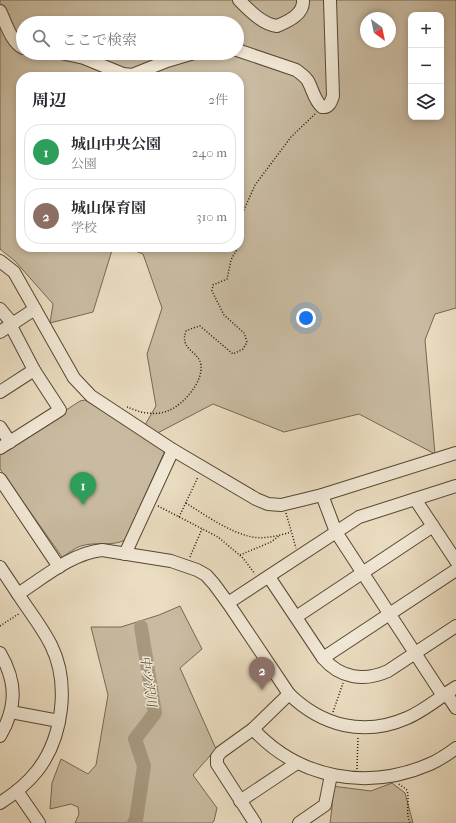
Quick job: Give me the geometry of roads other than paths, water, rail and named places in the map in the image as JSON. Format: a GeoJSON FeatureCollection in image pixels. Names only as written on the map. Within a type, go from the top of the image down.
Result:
{"type":"FeatureCollection","features":[{"type":"Feature","properties":{"kind":"street"},"geometry":{"type":"LineString","coordinates":[[239,0],[259,18],[278,26],[296,16],[301,11],[303,0]]}},
{"type":"Feature","properties":{"kind":"street"},"geometry":{"type":"LineString","coordinates":[[244,52],[296,70],[304,76],[308,82],[317,102],[322,107],[327,107],[331,103],[333,96],[330,0]]}},
{"type":"Feature","properties":{"kind":"street"},"geometry":{"type":"LineString","coordinates":[[0,11],[16,42]]}},
{"type":"Feature","properties":{"kind":"street"},"geometry":{"type":"LineString","coordinates":[[89,60],[118,72]]}},
{"type":"Feature","properties":{"kind":"street"},"geometry":{"type":"LineString","coordinates":[[137,72],[170,60]]}},
{"type":"Feature","properties":{"kind":"street"},"geometry":{"type":"LineString","coordinates":[[0,261],[14,272],[74,378],[91,396],[173,450],[256,499],[268,504],[283,505],[322,495],[456,453]]}},
{"type":"Feature","properties":{"kind":"street"},"geometry":{"type":"LineString","coordinates":[[0,309],[12,325],[34,370],[60,410],[5,445],[0,427]]}},
{"type":"Feature","properties":{"kind":"street"},"geometry":{"type":"LineString","coordinates":[[0,332],[35,309]]}},
{"type":"Feature","properties":{"kind":"street"},"geometry":{"type":"LineString","coordinates":[[0,392],[34,370]]}},
{"type":"Feature","properties":{"kind":"street"},"geometry":{"type":"LineString","coordinates":[[125,554],[173,450]]}},
{"type":"Feature","properties":{"kind":"street"},"geometry":{"type":"LineString","coordinates":[[0,479],[59,567]]}},
{"type":"Feature","properties":{"kind":"street"},"geometry":{"type":"LineString","coordinates":[[228,603],[359,517],[456,486]]}},
{"type":"Feature","properties":{"kind":"street"},"geometry":{"type":"LineString","coordinates":[[322,495],[336,532],[416,653],[449,692],[456,708]]}},
{"type":"Feature","properties":{"kind":"street"},"geometry":{"type":"LineString","coordinates":[[415,499],[456,561]]}},
{"type":"Feature","properties":{"kind":"street"},"geometry":{"type":"LineString","coordinates":[[296,617],[433,526]]}},
{"type":"Feature","properties":{"kind":"street"},"geometry":{"type":"LineString","coordinates":[[18,594],[73,558],[91,551],[102,550],[171,561],[187,566],[206,575],[228,603],[289,694],[303,707],[314,714],[339,724],[359,727],[381,726],[408,718],[449,692]]}},
{"type":"Feature","properties":{"kind":"street"},"geometry":{"type":"LineString","coordinates":[[0,567],[52,646],[57,660],[61,681],[62,705],[54,740],[37,771],[18,792],[0,802]]}},
{"type":"Feature","properties":{"kind":"street"},"geometry":{"type":"LineString","coordinates":[[323,658],[456,570]]}},
{"type":"Feature","properties":{"kind":"street"},"geometry":{"type":"LineString","coordinates":[[265,579],[296,617],[323,658],[332,667],[346,675],[360,678],[379,675],[388,671],[456,626]]}},
{"type":"Feature","properties":{"kind":"street"},"geometry":{"type":"LineString","coordinates":[[0,653],[11,680],[13,700],[11,712],[0,735]]}},
{"type":"Feature","properties":{"kind":"street"},"geometry":{"type":"LineString","coordinates":[[255,823],[217,764],[217,757],[221,752],[253,729],[289,694]]}},
{"type":"Feature","properties":{"kind":"street"},"geometry":{"type":"LineString","coordinates":[[11,712],[59,721]]}},
{"type":"Feature","properties":{"kind":"street"},"geometry":{"type":"LineString","coordinates":[[253,729],[270,746],[296,763],[331,775],[356,778],[390,776],[409,772],[431,764],[456,748]]}},
{"type":"Feature","properties":{"kind":"street"},"geometry":{"type":"LineString","coordinates":[[240,801],[296,763]]}},
{"type":"Feature","properties":{"kind":"street"},"geometry":{"type":"LineString","coordinates":[[298,823],[325,805],[331,775]]}},
{"type":"Feature","properties":{"kind":"street"},"geometry":{"type":"LineString","coordinates":[[18,792],[39,823]]}},
{"type":"Feature","properties":{"kind":"waterway","name":"中ツ沢川"},"geometry":{"type":"LineString","coordinates":[[134,823],[136,820],[144,766],[135,739],[155,713],[141,627]]}},
{"type":"Feature","properties":{"kind":"place","name":"城山中央公園"},"geometry":{"type":"Point","coordinates":[83,505]}},
{"type":"Feature","properties":{"kind":"place","name":"城山保育園"},"geometry":{"type":"Point","coordinates":[262,690]}}]}
